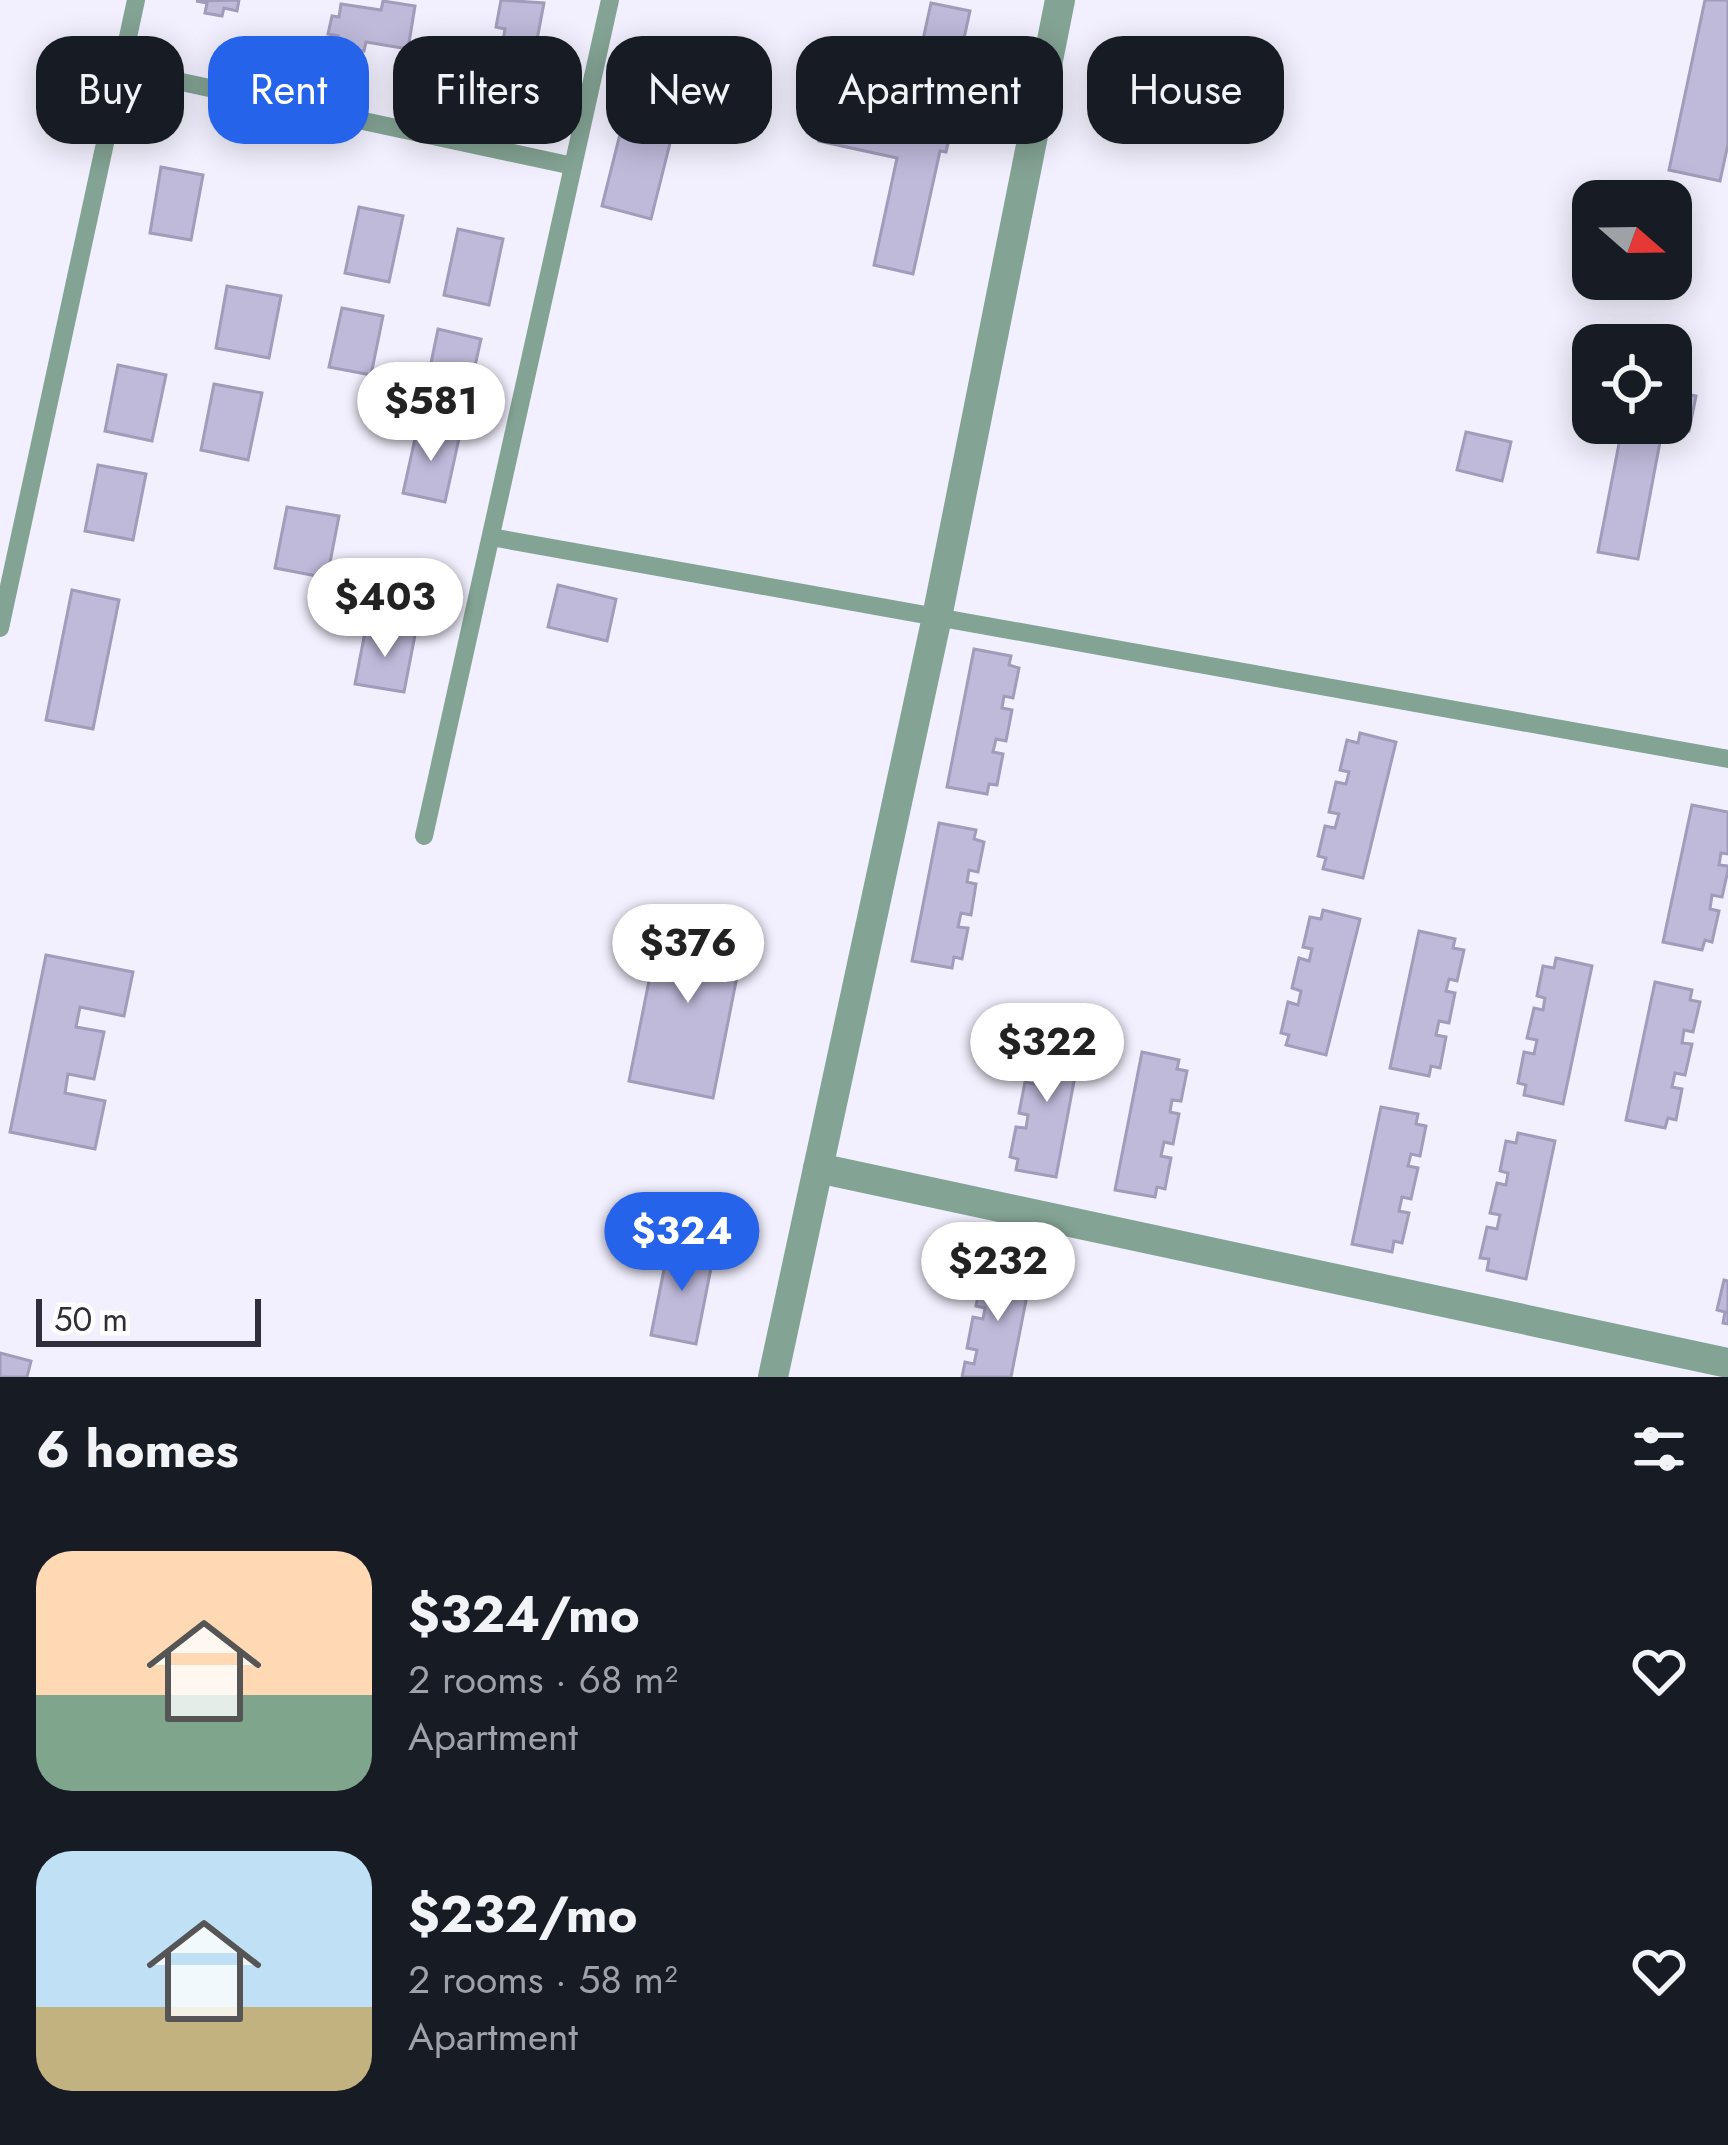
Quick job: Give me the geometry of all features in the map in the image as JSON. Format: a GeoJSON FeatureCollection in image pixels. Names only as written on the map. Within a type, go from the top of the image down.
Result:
{"type":"FeatureCollection","features":[{"type":"Feature","properties":{"kind":"street"},"geometry":{"type":"LineString","coordinates":[[773,1377],[937,617],[1060,0]]}},
{"type":"Feature","properties":{"kind":"street"},"geometry":{"type":"LineString","coordinates":[[818,1168],[1728,1363]]}},
{"type":"Feature","properties":{"kind":"lane"},"geometry":{"type":"LineString","coordinates":[[128,36],[136,0]]}},
{"type":"Feature","properties":{"kind":"lane"},"geometry":{"type":"LineString","coordinates":[[424,836],[610,0]]}},
{"type":"Feature","properties":{"kind":"lane"},"geometry":{"type":"LineString","coordinates":[[184,82],[573,166]]}},
{"type":"Feature","properties":{"kind":"lane"},"geometry":{"type":"LineString","coordinates":[[0,628],[105,144]]}},
{"type":"Feature","properties":{"kind":"lane"},"geometry":{"type":"LineString","coordinates":[[491,537],[1728,759]]}},
{"type":"Feature","properties":{"kind":"building"},"geometry":{"type":"Polygon","coordinates":[[[239,0],[237,11],[224,8],[222,16],[205,13],[207,3],[196,1],[239,0]]]}},
{"type":"Feature","properties":{"kind":"building"},"geometry":{"type":"Polygon","coordinates":[[[501,0],[544,3],[538,36],[504,36],[505,29],[496,27],[501,0]]]}},
{"type":"Feature","properties":{"kind":"building"},"geometry":{"type":"Polygon","coordinates":[[[1705,0],[1728,0],[1728,144],[1720,181],[1669,170],[1705,0]]]}},
{"type":"Feature","properties":{"kind":"building"},"geometry":{"type":"Polygon","coordinates":[[[383,1],[415,6],[410,36],[393,36],[393,46],[369,42],[369,36],[328,34],[341,4],[381,10],[383,1]]]}},
{"type":"Feature","properties":{"kind":"building"},"geometry":{"type":"Polygon","coordinates":[[[931,3],[970,11],[965,36],[924,36],[931,3]]]}},
{"type":"Feature","properties":{"kind":"building"},"geometry":{"type":"Polygon","coordinates":[[[618,144],[670,144],[651,219],[602,206],[618,144]]]}},
{"type":"Feature","properties":{"kind":"building"},"geometry":{"type":"Polygon","coordinates":[[[833,144],[948,144],[946,152],[940,151],[913,274],[874,265],[897,158],[833,144]]]}},
{"type":"Feature","properties":{"kind":"building"},"geometry":{"type":"Polygon","coordinates":[[[161,167],[203,175],[191,240],[150,233],[161,167]]]}},
{"type":"Feature","properties":{"kind":"building"},"geometry":{"type":"Polygon","coordinates":[[[359,207],[403,216],[389,282],[345,273],[359,207]]]}},
{"type":"Feature","properties":{"kind":"building"},"geometry":{"type":"Polygon","coordinates":[[[458,229],[503,239],[489,305],[444,295],[458,229]]]}},
{"type":"Feature","properties":{"kind":"building"},"geometry":{"type":"Polygon","coordinates":[[[227,286],[281,296],[269,358],[216,348],[227,286]]]}},
{"type":"Feature","properties":{"kind":"building"},"geometry":{"type":"Polygon","coordinates":[[[342,308],[383,316],[371,375],[329,367],[342,308]]]}},
{"type":"Feature","properties":{"kind":"building"},"geometry":{"type":"Polygon","coordinates":[[[438,329],[481,339],[466,406],[424,397],[438,329]]]}},
{"type":"Feature","properties":{"kind":"building"},"geometry":{"type":"Polygon","coordinates":[[[118,365],[166,375],[152,441],[105,431],[118,365]]]}},
{"type":"Feature","properties":{"kind":"building"},"geometry":{"type":"Polygon","coordinates":[[[214,384],[262,393],[248,460],[201,450],[214,384]]]}},
{"type":"Feature","properties":{"kind":"building"},"geometry":{"type":"Polygon","coordinates":[[[418,425],[460,434],[445,502],[403,493],[418,425]]]}},
{"type":"Feature","properties":{"kind":"building"},"geometry":{"type":"Polygon","coordinates":[[[1466,432],[1511,442],[1502,481],[1457,470],[1466,432]]]}},
{"type":"Feature","properties":{"kind":"building"},"geometry":{"type":"Polygon","coordinates":[[[1619,444],[1660,444],[1638,559],[1598,552],[1619,444]]]}},
{"type":"Feature","properties":{"kind":"building"},"geometry":{"type":"Polygon","coordinates":[[[98,465],[146,474],[133,540],[85,531],[98,465]]]}},
{"type":"Feature","properties":{"kind":"building"},"geometry":{"type":"Polygon","coordinates":[[[287,507],[339,516],[327,578],[275,568],[287,507]]]}},
{"type":"Feature","properties":{"kind":"building"},"geometry":{"type":"Polygon","coordinates":[[[558,585],[616,599],[607,641],[548,627],[558,585]]]}},
{"type":"Feature","properties":{"kind":"building"},"geometry":{"type":"Polygon","coordinates":[[[72,590],[119,600],[93,729],[46,720],[72,590]]]}},
{"type":"Feature","properties":{"kind":"building"},"geometry":{"type":"Polygon","coordinates":[[[366,627],[415,635],[404,692],[355,684],[366,627]]]}},
{"type":"Feature","properties":{"kind":"building"},"geometry":{"type":"Polygon","coordinates":[[[974,649],[1011,656],[1009,665],[1019,668],[1013,698],[1004,696],[1002,708],[1012,710],[1006,741],[996,739],[993,752],[1003,754],[997,785],[989,784],[987,794],[947,787],[974,649]]]}},
{"type":"Feature","properties":{"kind":"building"},"geometry":{"type":"Polygon","coordinates":[[[1360,733],[1396,742],[1363,878],[1323,869],[1326,858],[1318,856],[1325,826],[1335,828],[1339,814],[1329,812],[1336,782],[1346,784],[1349,772],[1340,770],[1347,740],[1358,743],[1360,733]]]}},
{"type":"Feature","properties":{"kind":"building"},"geometry":{"type":"Polygon","coordinates":[[[1692,805],[1728,812],[1728,854],[1721,853],[1719,865],[1728,870],[1722,897],[1712,895],[1710,909],[1719,911],[1712,942],[1705,940],[1702,950],[1663,942],[1692,805]]]}},
{"type":"Feature","properties":{"kind":"building"},"geometry":{"type":"Polygon","coordinates":[[[939,823],[976,830],[974,839],[984,842],[978,872],[969,870],[967,882],[976,884],[971,915],[961,913],[958,927],[968,928],[962,959],[954,957],[952,968],[912,961],[939,823]]]}},
{"type":"Feature","properties":{"kind":"building"},"geometry":{"type":"Polygon","coordinates":[[[1323,910],[1360,919],[1326,1055],[1286,1045],[1289,1035],[1281,1033],[1288,1002],[1298,1005],[1301,991],[1292,988],[1299,958],[1309,961],[1312,949],[1303,947],[1310,917],[1321,919],[1323,910]]]}},
{"type":"Feature","properties":{"kind":"building"},"geometry":{"type":"Polygon","coordinates":[[[687,911],[727,919],[725,932],[745,936],[713,1098],[629,1081],[661,921],[684,925],[687,911]]]}},
{"type":"Feature","properties":{"kind":"building"},"geometry":{"type":"Polygon","coordinates":[[[1419,931],[1455,939],[1453,948],[1464,950],[1457,981],[1449,979],[1446,991],[1455,993],[1449,1023],[1439,1021],[1436,1035],[1446,1037],[1440,1068],[1431,1066],[1429,1076],[1390,1068],[1419,931]]]}},
{"type":"Feature","properties":{"kind":"building"},"geometry":{"type":"Polygon","coordinates":[[[46,955],[133,972],[124,1016],[80,1007],[76,1027],[104,1032],[94,1079],[68,1074],[65,1093],[105,1101],[95,1149],[10,1132],[46,955]]]}},
{"type":"Feature","properties":{"kind":"building"},"geometry":{"type":"Polygon","coordinates":[[[1556,958],[1592,966],[1563,1104],[1524,1095],[1526,1085],[1518,1083],[1524,1052],[1534,1054],[1537,1040],[1527,1038],[1534,1008],[1543,1010],[1545,998],[1537,996],[1543,966],[1554,968],[1556,958]]]}},
{"type":"Feature","properties":{"kind":"building"},"geometry":{"type":"Polygon","coordinates":[[[1655,982],[1692,990],[1690,1000],[1700,1002],[1693,1032],[1684,1030],[1682,1043],[1692,1044],[1685,1075],[1675,1073],[1672,1087],[1682,1089],[1676,1120],[1668,1118],[1665,1128],[1626,1120],[1655,982]]]}},
{"type":"Feature","properties":{"kind":"building"},"geometry":{"type":"Polygon","coordinates":[[[1046,1032],[1082,1039],[1056,1177],[1016,1170],[1018,1159],[1010,1157],[1016,1127],[1026,1128],[1028,1115],[1019,1113],[1025,1082],[1034,1084],[1036,1072],[1028,1070],[1034,1040],[1044,1042],[1046,1032]]]}},
{"type":"Feature","properties":{"kind":"building"},"geometry":{"type":"Polygon","coordinates":[[[1142,1052],[1179,1060],[1177,1069],[1187,1071],[1181,1101],[1172,1100],[1170,1112],[1179,1114],[1173,1144],[1164,1142],[1161,1156],[1171,1158],[1165,1189],[1157,1187],[1155,1197],[1115,1190],[1142,1052]]]}},
{"type":"Feature","properties":{"kind":"building"},"geometry":{"type":"Polygon","coordinates":[[[1381,1107],[1418,1114],[1416,1124],[1426,1126],[1420,1156],[1411,1154],[1408,1166],[1418,1168],[1411,1199],[1402,1197],[1399,1211],[1409,1213],[1402,1243],[1394,1241],[1392,1252],[1352,1244],[1381,1107]]]}},
{"type":"Feature","properties":{"kind":"building"},"geometry":{"type":"Polygon","coordinates":[[[1518,1133],[1555,1141],[1526,1279],[1487,1270],[1489,1259],[1480,1258],[1487,1227],[1497,1229],[1500,1215],[1490,1213],[1497,1183],[1506,1185],[1508,1173],[1500,1171],[1506,1141],[1516,1143],[1518,1133]]]}},
{"type":"Feature","properties":{"kind":"building"},"geometry":{"type":"Polygon","coordinates":[[[669,1244],[714,1253],[696,1344],[651,1335],[669,1244]]]}},
{"type":"Feature","properties":{"kind":"building"},"geometry":{"type":"Polygon","coordinates":[[[995,1268],[1031,1275],[1011,1377],[962,1377],[965,1362],[974,1364],[977,1350],[967,1348],[973,1317],[983,1319],[985,1308],[976,1306],[982,1275],[993,1278],[995,1268]]]}},
{"type":"Feature","properties":{"kind":"building"},"geometry":{"type":"Polygon","coordinates":[[[1724,1280],[1728,1281],[1728,1324],[1723,1323],[1725,1312],[1717,1310],[1724,1280]]]}},
{"type":"Feature","properties":{"kind":"building"},"geometry":{"type":"Polygon","coordinates":[[[0,1353],[31,1361],[27,1377],[0,1377],[0,1353]]]}}]}
